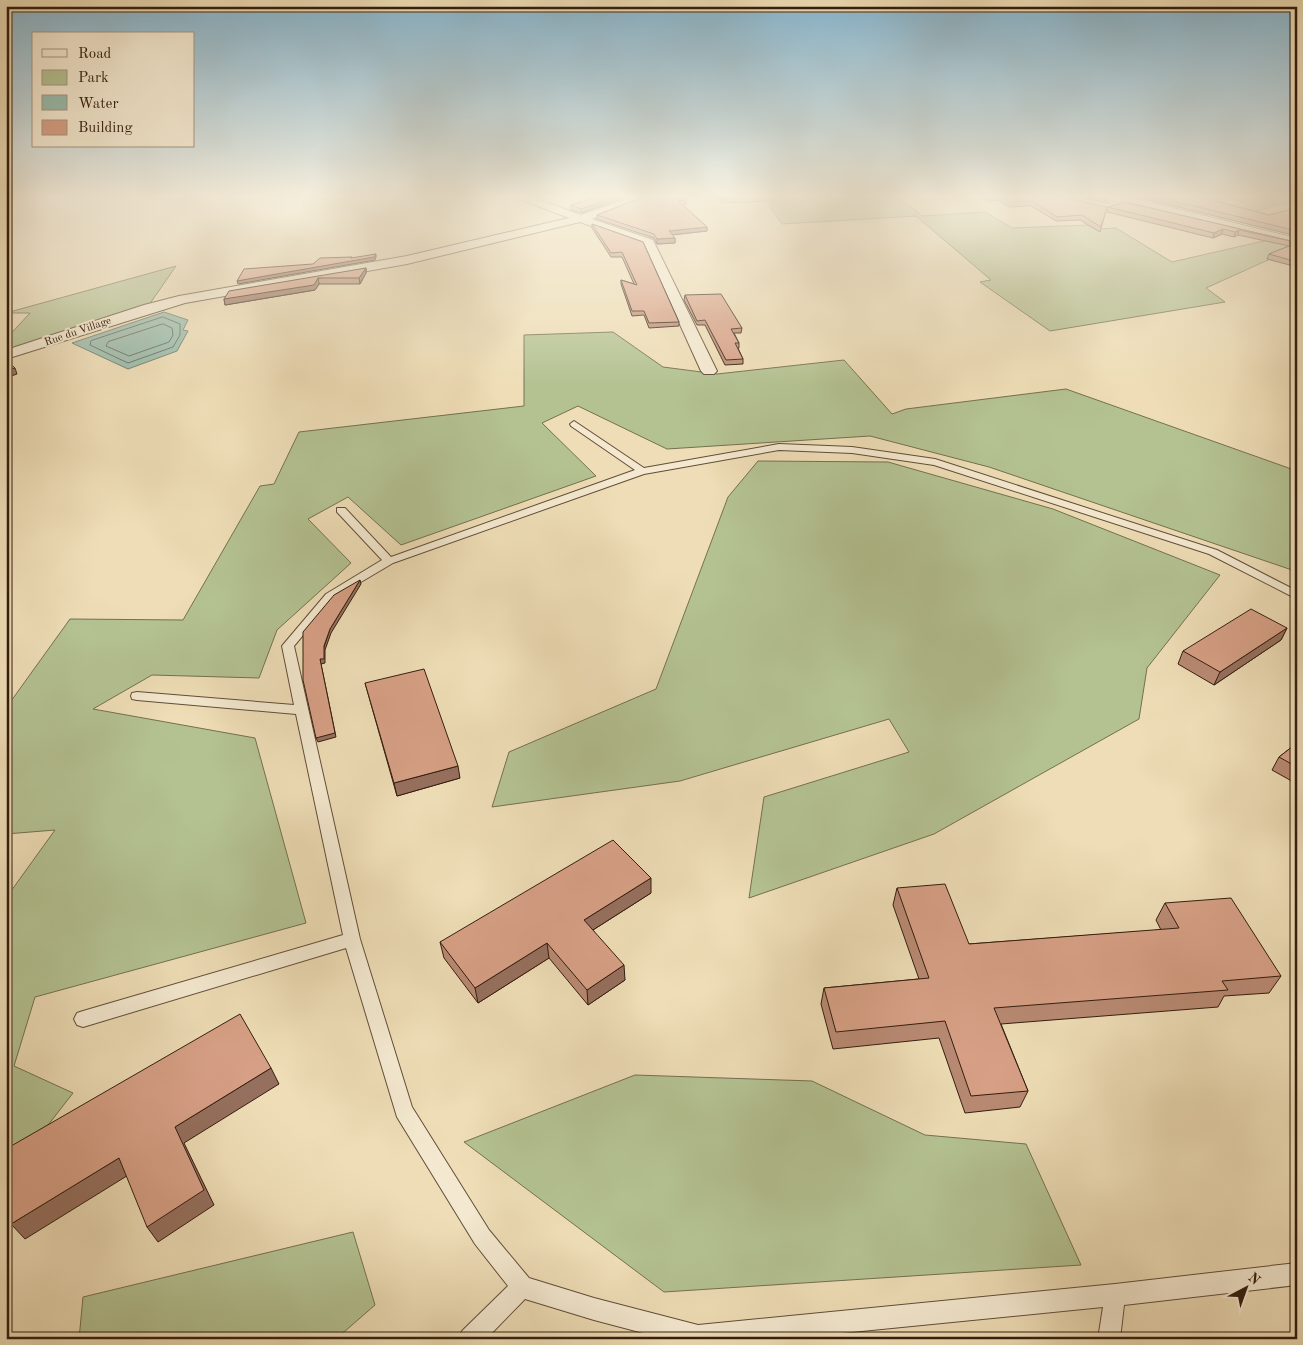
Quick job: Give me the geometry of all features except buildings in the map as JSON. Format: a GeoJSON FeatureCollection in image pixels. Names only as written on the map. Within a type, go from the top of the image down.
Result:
{"type":"FeatureCollection","features":[{"type":"Feature","properties":{"kind":"street","name":"Rue du Village"},"geometry":{"type":"LineString","coordinates":[[6,355],[149,308],[220,292],[412,259]]}},
{"type":"Feature","properties":{"kind":"street"},"geometry":{"type":"LineString","coordinates":[[656,259],[709,371]]}},
{"type":"Feature","properties":{"kind":"lane"},"geometry":{"type":"LineString","coordinates":[[574,424],[642,471]]}},
{"type":"Feature","properties":{"kind":"lane"},"geometry":{"type":"LineString","coordinates":[[1297,596],[1212,552],[935,462],[852,450],[779,447],[642,471],[388,561],[330,596],[288,646],[352,938],[404,1110],[482,1237],[522,1287],[594,1310],[698,1336],[1115,1295],[1297,1274]]}},
{"type":"Feature","properties":{"kind":"lane"},"geometry":{"type":"LineString","coordinates":[[342,510],[388,561]]}},
{"type":"Feature","properties":{"kind":"lane"},"geometry":{"type":"LineString","coordinates":[[137,696],[302,710]]}},
{"type":"Feature","properties":{"kind":"lane"},"geometry":{"type":"LineString","coordinates":[[83,1019],[352,938]]}},
{"type":"Feature","properties":{"kind":"lane"},"geometry":{"type":"LineString","coordinates":[[470,1339],[522,1287]]}},
{"type":"Feature","properties":{"kind":"lane"},"geometry":{"type":"LineString","coordinates":[[1109,1339],[1115,1295]]}},
{"type":"Feature","properties":{"kind":"green space"},"geometry":{"type":"Polygon","coordinates":[[[966,259],[1167,259],[1172,262],[1186,259],[1271,259],[1206,288],[1225,302],[1050,331],[980,282],[991,280],[966,259]]]}},
{"type":"Feature","properties":{"kind":"green space"},"geometry":{"type":"Polygon","coordinates":[[[176,266],[149,305],[6,351],[6,339],[30,313],[6,313],[176,266]]]}},
{"type":"Feature","properties":{"kind":"green space"},"geometry":{"type":"Polygon","coordinates":[[[613,332],[663,367],[717,374],[844,360],[892,414],[906,409],[1066,389],[1297,471],[1297,567],[1292,570],[989,467],[870,436],[667,449],[578,406],[542,423],[596,476],[401,545],[348,497],[308,519],[351,563],[277,630],[259,678],[152,675],[93,709],[255,738],[306,923],[35,997],[14,1066],[73,1093],[6,1179],[6,898],[55,830],[6,834],[6,708],[70,619],[183,620],[260,486],[274,484],[299,432],[524,406],[524,335],[613,332]]]}},
{"type":"Feature","properties":{"kind":"green space"},"geometry":{"type":"Polygon","coordinates":[[[758,461],[888,462],[1053,509],[1220,575],[1147,668],[1139,719],[934,834],[749,898],[764,797],[909,752],[889,719],[680,781],[492,807],[509,752],[656,689],[728,497],[758,461]]]}},
{"type":"Feature","properties":{"kind":"green space"},"geometry":{"type":"Polygon","coordinates":[[[635,1075],[812,1081],[925,1135],[1026,1144],[1081,1265],[664,1292],[464,1142],[635,1075]]]}},
{"type":"Feature","properties":{"kind":"green space"},"geometry":{"type":"Polygon","coordinates":[[[353,1232],[375,1305],[336,1339],[79,1339],[83,1297],[353,1232]]]}},
{"type":"Feature","properties":{"kind":"water"},"geometry":{"type":"Polygon","coordinates":[[[164,312],[188,320],[183,330],[188,331],[177,351],[128,369],[72,343],[164,312]]]}}]}
